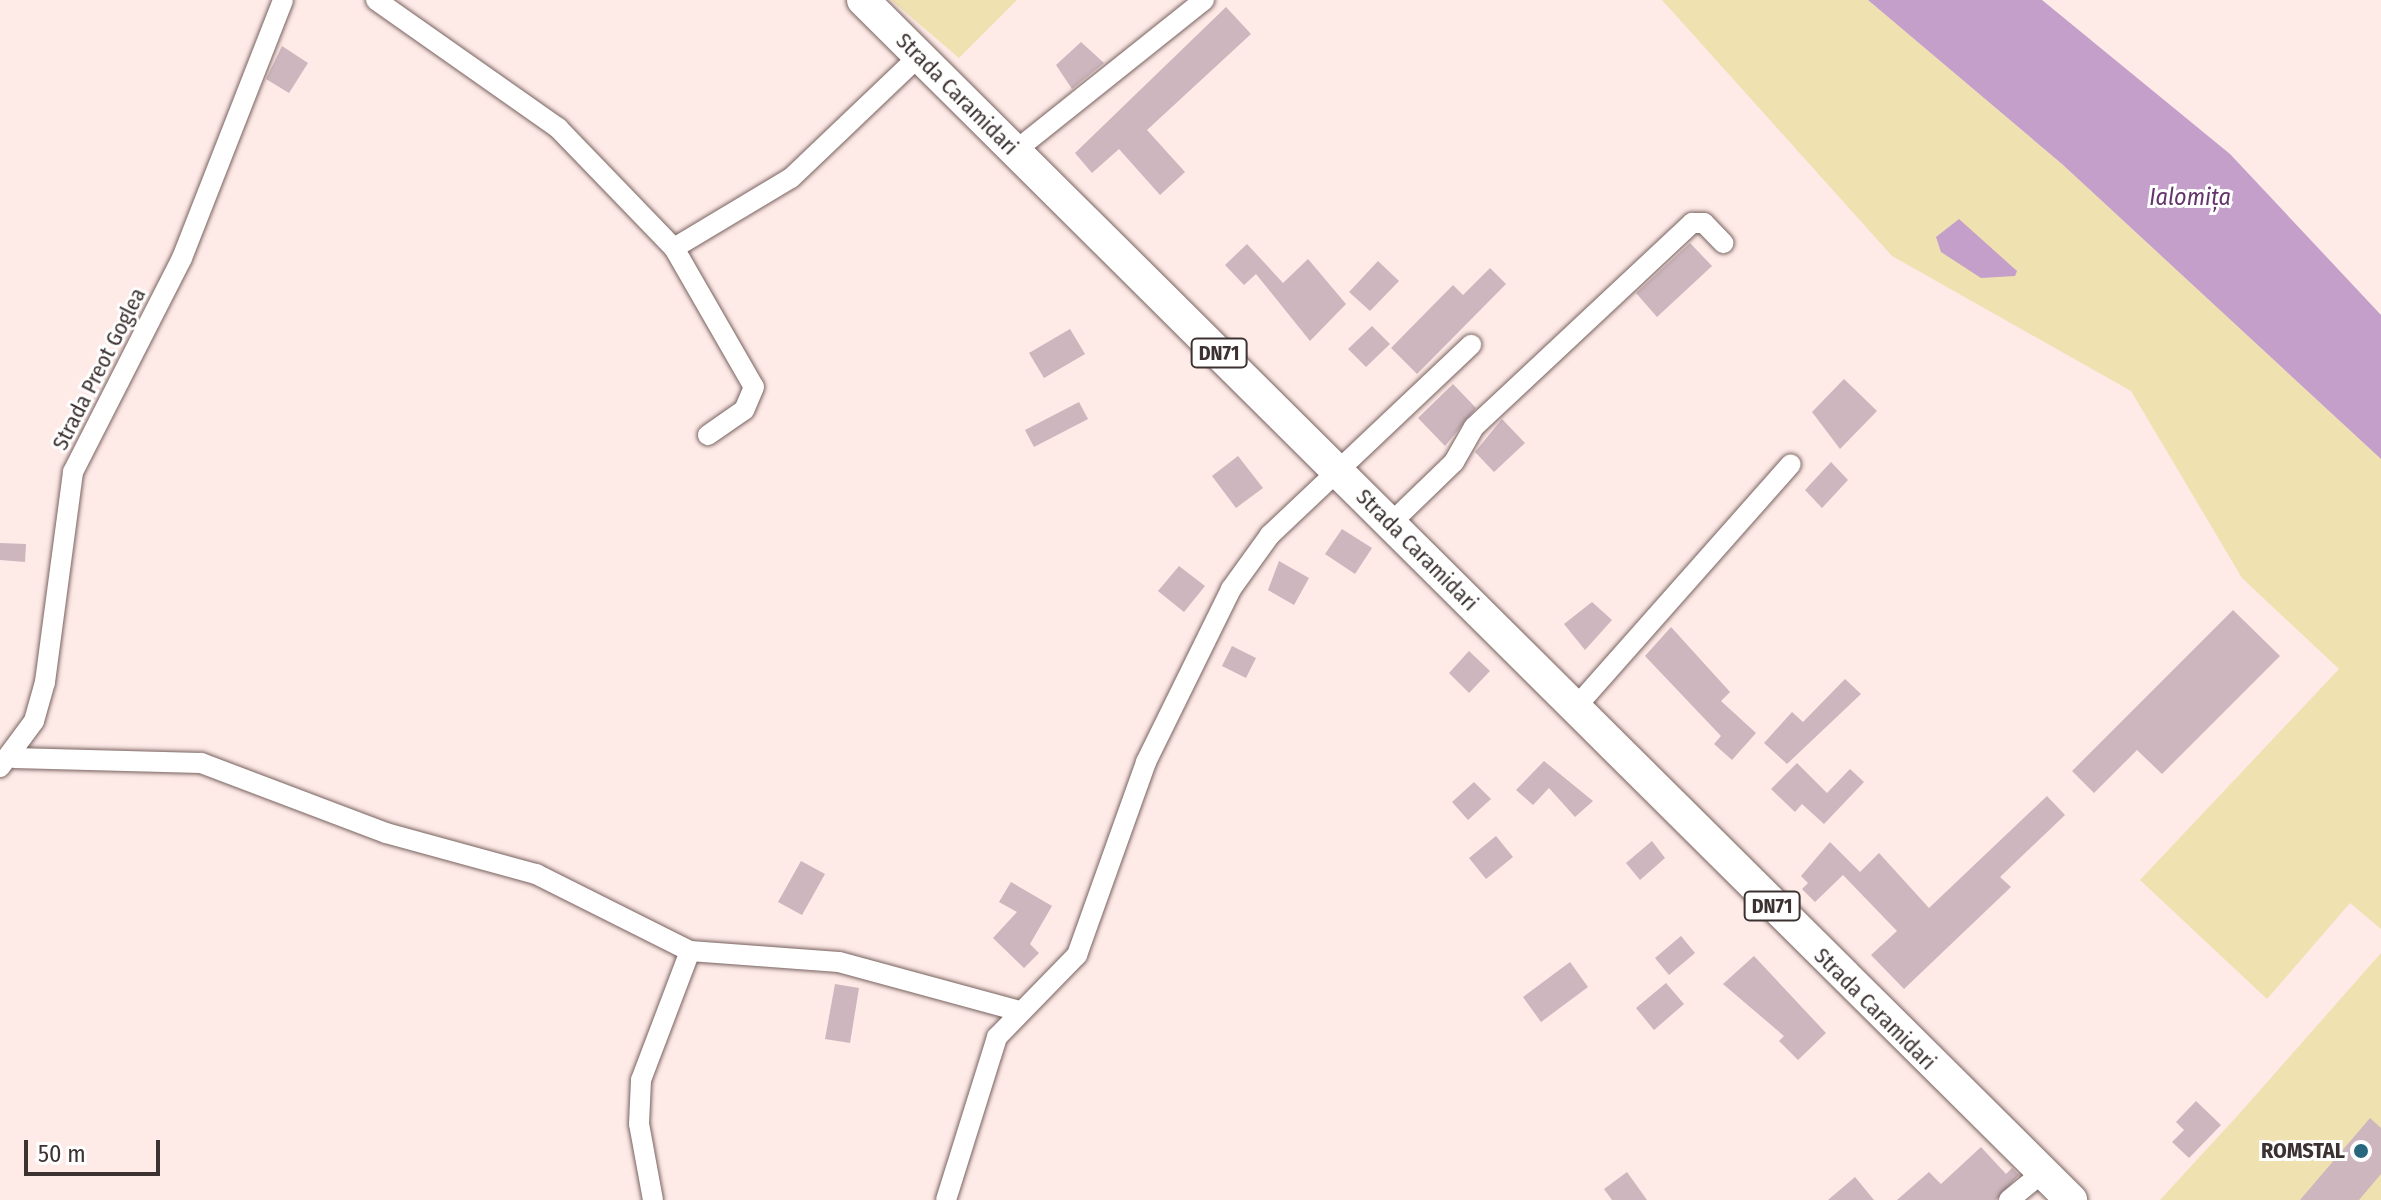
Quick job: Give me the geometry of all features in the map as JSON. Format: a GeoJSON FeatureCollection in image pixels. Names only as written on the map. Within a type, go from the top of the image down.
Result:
{"type":"FeatureCollection","features":[{"type":"Feature","properties":{"kind":"main road","name":"Strada Caramidari"},"geometry":{"type":"LineString","coordinates":[[863,0],[2042,1173]]}},
{"type":"Feature","properties":{"kind":"main road","name":"DN71"},"geometry":{"type":"LineString","coordinates":[[2042,1173],[2071,1200]]}},
{"type":"Feature","properties":{"kind":"street","name":"Strada Preot Goglea"},"geometry":{"type":"LineString","coordinates":[[7,762],[45,682],[73,472],[182,258],[283,0]]}},
{"type":"Feature","properties":{"kind":"street"},"geometry":{"type":"LineString","coordinates":[[376,0],[558,128],[674,248],[754,387],[744,410],[708,435]]}},
{"type":"Feature","properties":{"kind":"street"},"geometry":{"type":"LineString","coordinates":[[1015,151],[1204,0]]}},
{"type":"Feature","properties":{"kind":"street"},"geometry":{"type":"LineString","coordinates":[[674,248],[791,178],[919,56]]}},
{"type":"Feature","properties":{"kind":"street"},"geometry":{"type":"LineString","coordinates":[[1390,524],[1454,462],[1474,427],[1683,230],[1699,221],[1723,243]]}},
{"type":"Feature","properties":{"kind":"street"},"geometry":{"type":"LineString","coordinates":[[946,1200],[984,1067],[1016,1010],[1082,945],[1146,762],[1231,589],[1270,535],[1471,345]]}},
{"type":"Feature","properties":{"kind":"street"},"geometry":{"type":"LineString","coordinates":[[1576,707],[1791,464]]}},
{"type":"Feature","properties":{"kind":"street"},"geometry":{"type":"LineString","coordinates":[[7,762],[201,763],[386,833],[536,874],[690,951],[839,962],[1016,1010]]}},
{"type":"Feature","properties":{"kind":"street"},"geometry":{"type":"LineString","coordinates":[[653,1200],[639,1124],[641,1080],[690,951]]}},
{"type":"Feature","properties":{"kind":"street"},"geometry":{"type":"LineString","coordinates":[[2009,1200],[2042,1173]]}},
{"type":"Feature","properties":{"kind":"shaded area"},"geometry":{"type":"Polygon","coordinates":[[[891,0],[1017,0],[959,58],[891,0]]]}},
{"type":"Feature","properties":{"kind":"shaded area"},"geometry":{"type":"Polygon","coordinates":[[[1662,0],[1868,0],[2062,164],[2381,459],[2381,929],[2350,903],[2267,999],[2140,880],[2339,669],[2242,578],[2131,391],[1892,256],[1662,0]]]}},
{"type":"Feature","properties":{"kind":"shaded area"},"geometry":{"type":"Polygon","coordinates":[[[2381,953],[2381,1200],[2160,1200],[2239,1114],[2381,953]]]}},
{"type":"Feature","properties":{"kind":"water","name":"Ialomița"},"geometry":{"type":"Polygon","coordinates":[[[1868,0],[2042,0],[2230,154],[2381,315],[2381,459],[2062,164],[1868,0]]]}},
{"type":"Feature","properties":{"kind":"water"},"geometry":{"type":"Polygon","coordinates":[[[1959,219],[2017,271],[2015,276],[1981,278],[1941,252],[1936,237],[1959,219]]]}},
{"type":"Feature","properties":{"kind":"building"},"geometry":{"type":"Polygon","coordinates":[[[1226,7],[1251,34],[1147,130],[1185,172],[1160,195],[1119,149],[1092,173],[1075,153],[1226,7]]]}},
{"type":"Feature","properties":{"kind":"building"},"geometry":{"type":"Polygon","coordinates":[[[1081,42],[1104,63],[1072,89],[1056,65],[1081,42]]]}},
{"type":"Feature","properties":{"kind":"building"},"geometry":{"type":"Polygon","coordinates":[[[282,46],[308,63],[289,93],[266,79],[282,46]]]}},
{"type":"Feature","properties":{"kind":"building"},"geometry":{"type":"Polygon","coordinates":[[[1690,243],[1712,266],[1657,317],[1636,293],[1690,243]]]}},
{"type":"Feature","properties":{"kind":"building"},"geometry":{"type":"Polygon","coordinates":[[[1247,244],[1283,283],[1308,259],[1346,304],[1310,341],[1256,274],[1244,285],[1225,265],[1247,244]]]}},
{"type":"Feature","properties":{"kind":"building"},"geometry":{"type":"Polygon","coordinates":[[[1378,261],[1399,281],[1370,311],[1349,292],[1378,261]]]}},
{"type":"Feature","properties":{"kind":"building"},"geometry":{"type":"Polygon","coordinates":[[[1490,268],[1506,284],[1417,374],[1391,348],[1453,285],[1463,295],[1490,268]]]}},
{"type":"Feature","properties":{"kind":"building"},"geometry":{"type":"Polygon","coordinates":[[[1372,326],[1390,344],[1366,367],[1348,349],[1372,326]]]}},
{"type":"Feature","properties":{"kind":"building"},"geometry":{"type":"Polygon","coordinates":[[[1070,329],[1085,354],[1044,378],[1029,353],[1070,329]]]}},
{"type":"Feature","properties":{"kind":"building"},"geometry":{"type":"Polygon","coordinates":[[[1844,379],[1877,411],[1840,449],[1812,412],[1844,379]]]}},
{"type":"Feature","properties":{"kind":"building"},"geometry":{"type":"Polygon","coordinates":[[[1453,384],[1476,408],[1445,446],[1418,418],[1453,384]]]}},
{"type":"Feature","properties":{"kind":"building"},"geometry":{"type":"Polygon","coordinates":[[[1079,402],[1088,419],[1034,447],[1025,430],[1079,402]]]}},
{"type":"Feature","properties":{"kind":"building"},"geometry":{"type":"Polygon","coordinates":[[[1502,419],[1525,443],[1494,472],[1475,452],[1502,419]]]}},
{"type":"Feature","properties":{"kind":"building"},"geometry":{"type":"Polygon","coordinates":[[[1238,456],[1263,488],[1236,508],[1212,476],[1238,456]]]}},
{"type":"Feature","properties":{"kind":"building"},"geometry":{"type":"Polygon","coordinates":[[[1831,462],[1848,480],[1822,508],[1805,490],[1831,462]]]}},
{"type":"Feature","properties":{"kind":"building"},"geometry":{"type":"Polygon","coordinates":[[[1342,529],[1372,548],[1355,574],[1325,554],[1342,529]]]}},
{"type":"Feature","properties":{"kind":"building"},"geometry":{"type":"Polygon","coordinates":[[[0,543],[26,544],[25,562],[0,560],[0,543]]]}},
{"type":"Feature","properties":{"kind":"building"},"geometry":{"type":"Polygon","coordinates":[[[1279,561],[1309,578],[1294,605],[1268,590],[1279,561]]]}},
{"type":"Feature","properties":{"kind":"building"},"geometry":{"type":"Polygon","coordinates":[[[1179,566],[1205,586],[1184,612],[1158,591],[1179,566]]]}},
{"type":"Feature","properties":{"kind":"building"},"geometry":{"type":"Polygon","coordinates":[[[1592,602],[1612,620],[1585,650],[1564,624],[1592,602]]]}},
{"type":"Feature","properties":{"kind":"building"},"geometry":{"type":"Polygon","coordinates":[[[2233,610],[2280,656],[2162,774],[2137,750],[2094,793],[2072,771],[2233,610]]]}},
{"type":"Feature","properties":{"kind":"building"},"geometry":{"type":"Polygon","coordinates":[[[1671,627],[1730,692],[1721,701],[1756,733],[1732,760],[1714,744],[1721,736],[1645,656],[1671,627]]]}},
{"type":"Feature","properties":{"kind":"building"},"geometry":{"type":"Polygon","coordinates":[[[1232,646],[1256,658],[1246,678],[1222,666],[1232,646]]]}},
{"type":"Feature","properties":{"kind":"building"},"geometry":{"type":"Polygon","coordinates":[[[1469,651],[1490,671],[1469,693],[1449,673],[1469,651]]]}},
{"type":"Feature","properties":{"kind":"building"},"geometry":{"type":"Polygon","coordinates":[[[1845,679],[1861,694],[1787,764],[1764,743],[1792,712],[1803,722],[1845,679]]]}},
{"type":"Feature","properties":{"kind":"building"},"geometry":{"type":"Polygon","coordinates":[[[1544,761],[1593,801],[1575,817],[1549,788],[1533,805],[1516,790],[1544,761]]]}},
{"type":"Feature","properties":{"kind":"building"},"geometry":{"type":"Polygon","coordinates":[[[1797,763],[1827,793],[1850,769],[1864,782],[1824,824],[1802,804],[1795,812],[1771,789],[1797,763]]]}},
{"type":"Feature","properties":{"kind":"building"},"geometry":{"type":"Polygon","coordinates":[[[1474,782],[1491,799],[1468,820],[1452,802],[1474,782]]]}},
{"type":"Feature","properties":{"kind":"building"},"geometry":{"type":"Polygon","coordinates":[[[2047,796],[2065,815],[2000,877],[2011,887],[1904,989],[1871,955],[1897,931],[1843,875],[1815,902],[1802,889],[1808,883],[1801,876],[1830,842],[1860,872],[1879,853],[1929,908],[2047,796]]]}},
{"type":"Feature","properties":{"kind":"building"},"geometry":{"type":"Polygon","coordinates":[[[1496,836],[1513,857],[1486,879],[1469,858],[1496,836]]]}},
{"type":"Feature","properties":{"kind":"building"},"geometry":{"type":"Polygon","coordinates":[[[1652,841],[1665,858],[1640,880],[1626,863],[1652,841]]]}},
{"type":"Feature","properties":{"kind":"building"},"geometry":{"type":"Polygon","coordinates":[[[801,861],[825,874],[802,915],[778,902],[801,861]]]}},
{"type":"Feature","properties":{"kind":"building"},"geometry":{"type":"Polygon","coordinates":[[[1011,882],[1052,906],[1030,944],[1039,953],[1024,968],[993,938],[1017,912],[999,902],[1011,882]]]}},
{"type":"Feature","properties":{"kind":"building"},"geometry":{"type":"Polygon","coordinates":[[[1681,936],[1695,953],[1669,975],[1655,958],[1681,936]]]}},
{"type":"Feature","properties":{"kind":"building"},"geometry":{"type":"Polygon","coordinates":[[[1754,956],[1826,1033],[1798,1060],[1779,1041],[1784,1036],[1723,984],[1754,956]]]}},
{"type":"Feature","properties":{"kind":"building"},"geometry":{"type":"Polygon","coordinates":[[[1570,962],[1588,987],[1541,1022],[1523,997],[1570,962]]]}},
{"type":"Feature","properties":{"kind":"building"},"geometry":{"type":"Polygon","coordinates":[[[1666,983],[1684,1004],[1654,1030],[1636,1008],[1666,983]]]}},
{"type":"Feature","properties":{"kind":"building"},"geometry":{"type":"Polygon","coordinates":[[[835,984],[859,988],[850,1043],[825,1039],[835,984]]]}},
{"type":"Feature","properties":{"kind":"building"},"geometry":{"type":"Polygon","coordinates":[[[2196,1101],[2221,1125],[2189,1158],[2172,1142],[2184,1130],[2176,1122],[2196,1101]]]}},
{"type":"Feature","properties":{"kind":"building","name":"ROMSTAL"},"geometry":{"type":"Polygon","coordinates":[[[2370,1118],[2381,1128],[2381,1174],[2359,1200],[2300,1200],[2370,1118]]]}},
{"type":"Feature","properties":{"kind":"building"},"geometry":{"type":"Polygon","coordinates":[[[1981,1147],[2006,1174],[2012,1168],[2019,1175],[1996,1200],[1897,1200],[1929,1172],[1941,1184],[1981,1147]]]}},
{"type":"Feature","properties":{"kind":"building"},"geometry":{"type":"Polygon","coordinates":[[[1627,1172],[1647,1200],[1612,1200],[1604,1189],[1627,1172]]]}},
{"type":"Feature","properties":{"kind":"building"},"geometry":{"type":"Polygon","coordinates":[[[1855,1177],[1874,1200],[1828,1200],[1855,1177]]]}},
{"type":"Feature","properties":{"kind":"place","name":"ROMSTAL"},"geometry":{"type":"Point","coordinates":[2361,1151]}}]}
